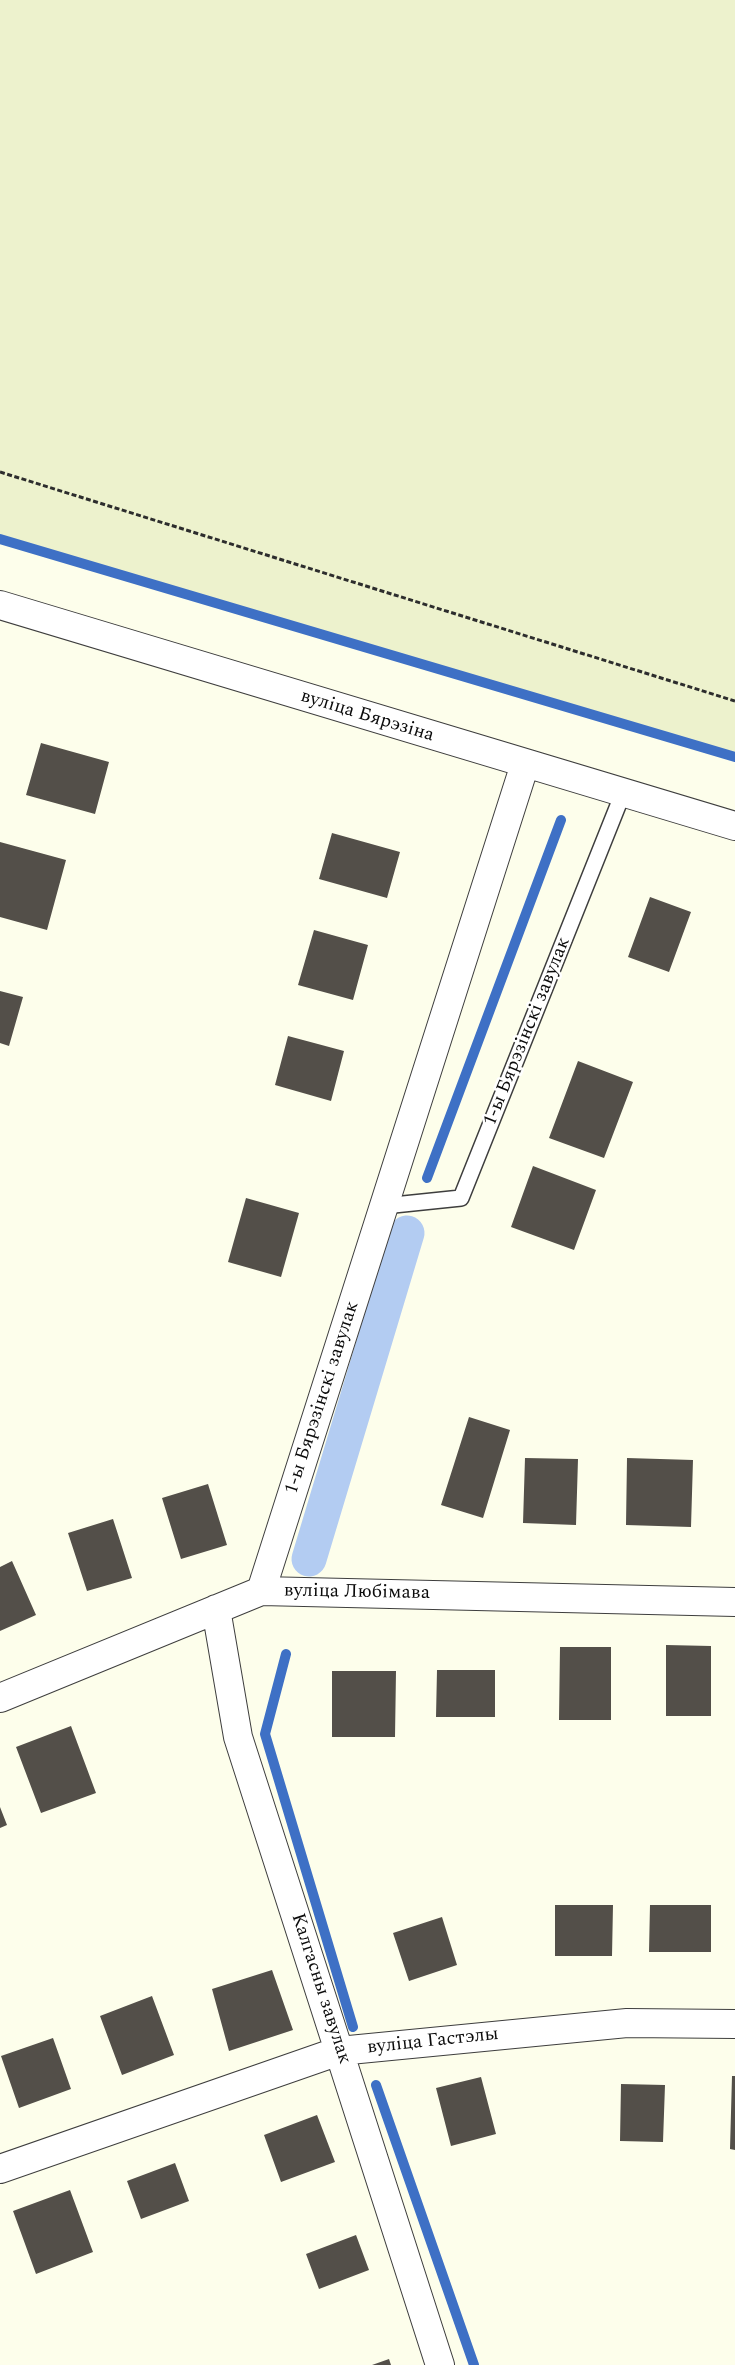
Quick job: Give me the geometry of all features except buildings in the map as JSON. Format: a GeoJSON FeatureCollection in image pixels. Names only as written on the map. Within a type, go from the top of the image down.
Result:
{"type":"FeatureCollection","features":[{"type":"Feature","properties":{"kind":"street","name":"вуліца Бярэзіна"},"geometry":{"type":"LineString","coordinates":[[1,611],[735,826]]}},
{"type":"Feature","properties":{"kind":"street","name":"1-ы Бярэзінскі завулак"},"geometry":{"type":"LineString","coordinates":[[261,1591],[525,764]]}},
{"type":"Feature","properties":{"kind":"street","name":"вуліца Любімава"},"geometry":{"type":"LineString","coordinates":[[0,1698],[261,1591],[735,1602]]}},
{"type":"Feature","properties":{"kind":"street","name":"Калгасны завулак"},"geometry":{"type":"LineString","coordinates":[[216,1609],[238,1737],[440,2365]]}},
{"type":"Feature","properties":{"kind":"street","name":"вуліца Гастэлы"},"geometry":{"type":"LineString","coordinates":[[0,2169],[339,2050],[627,2023],[735,2024]]}},
{"type":"Feature","properties":{"kind":"lane","name":"1-ы Бярэзінскі завулак"},"geometry":{"type":"LineString","coordinates":[[384,1206],[461,1198],[623,793]]}},
{"type":"Feature","properties":{"kind":"path"},"geometry":{"type":"LineString","coordinates":[[0,472],[735,701]]}},
{"type":"Feature","properties":{"kind":"green space"},"geometry":{"type":"Polygon","coordinates":[[[0,0],[735,0],[735,757],[0,539],[0,0]]]}},
{"type":"Feature","properties":{"kind":"waterway"},"geometry":{"type":"LineString","coordinates":[[0,539],[735,757]]}},
{"type":"Feature","properties":{"kind":"waterway"},"geometry":{"type":"LineString","coordinates":[[427,1178],[561,820]]}},
{"type":"Feature","properties":{"kind":"waterway"},"geometry":{"type":"LineString","coordinates":[[309,1559],[407,1233]]}},
{"type":"Feature","properties":{"kind":"waterway"},"geometry":{"type":"LineString","coordinates":[[286,1654],[265,1734],[353,2027]]}},
{"type":"Feature","properties":{"kind":"waterway"},"geometry":{"type":"LineString","coordinates":[[376,2085],[474,2365]]}}]}
